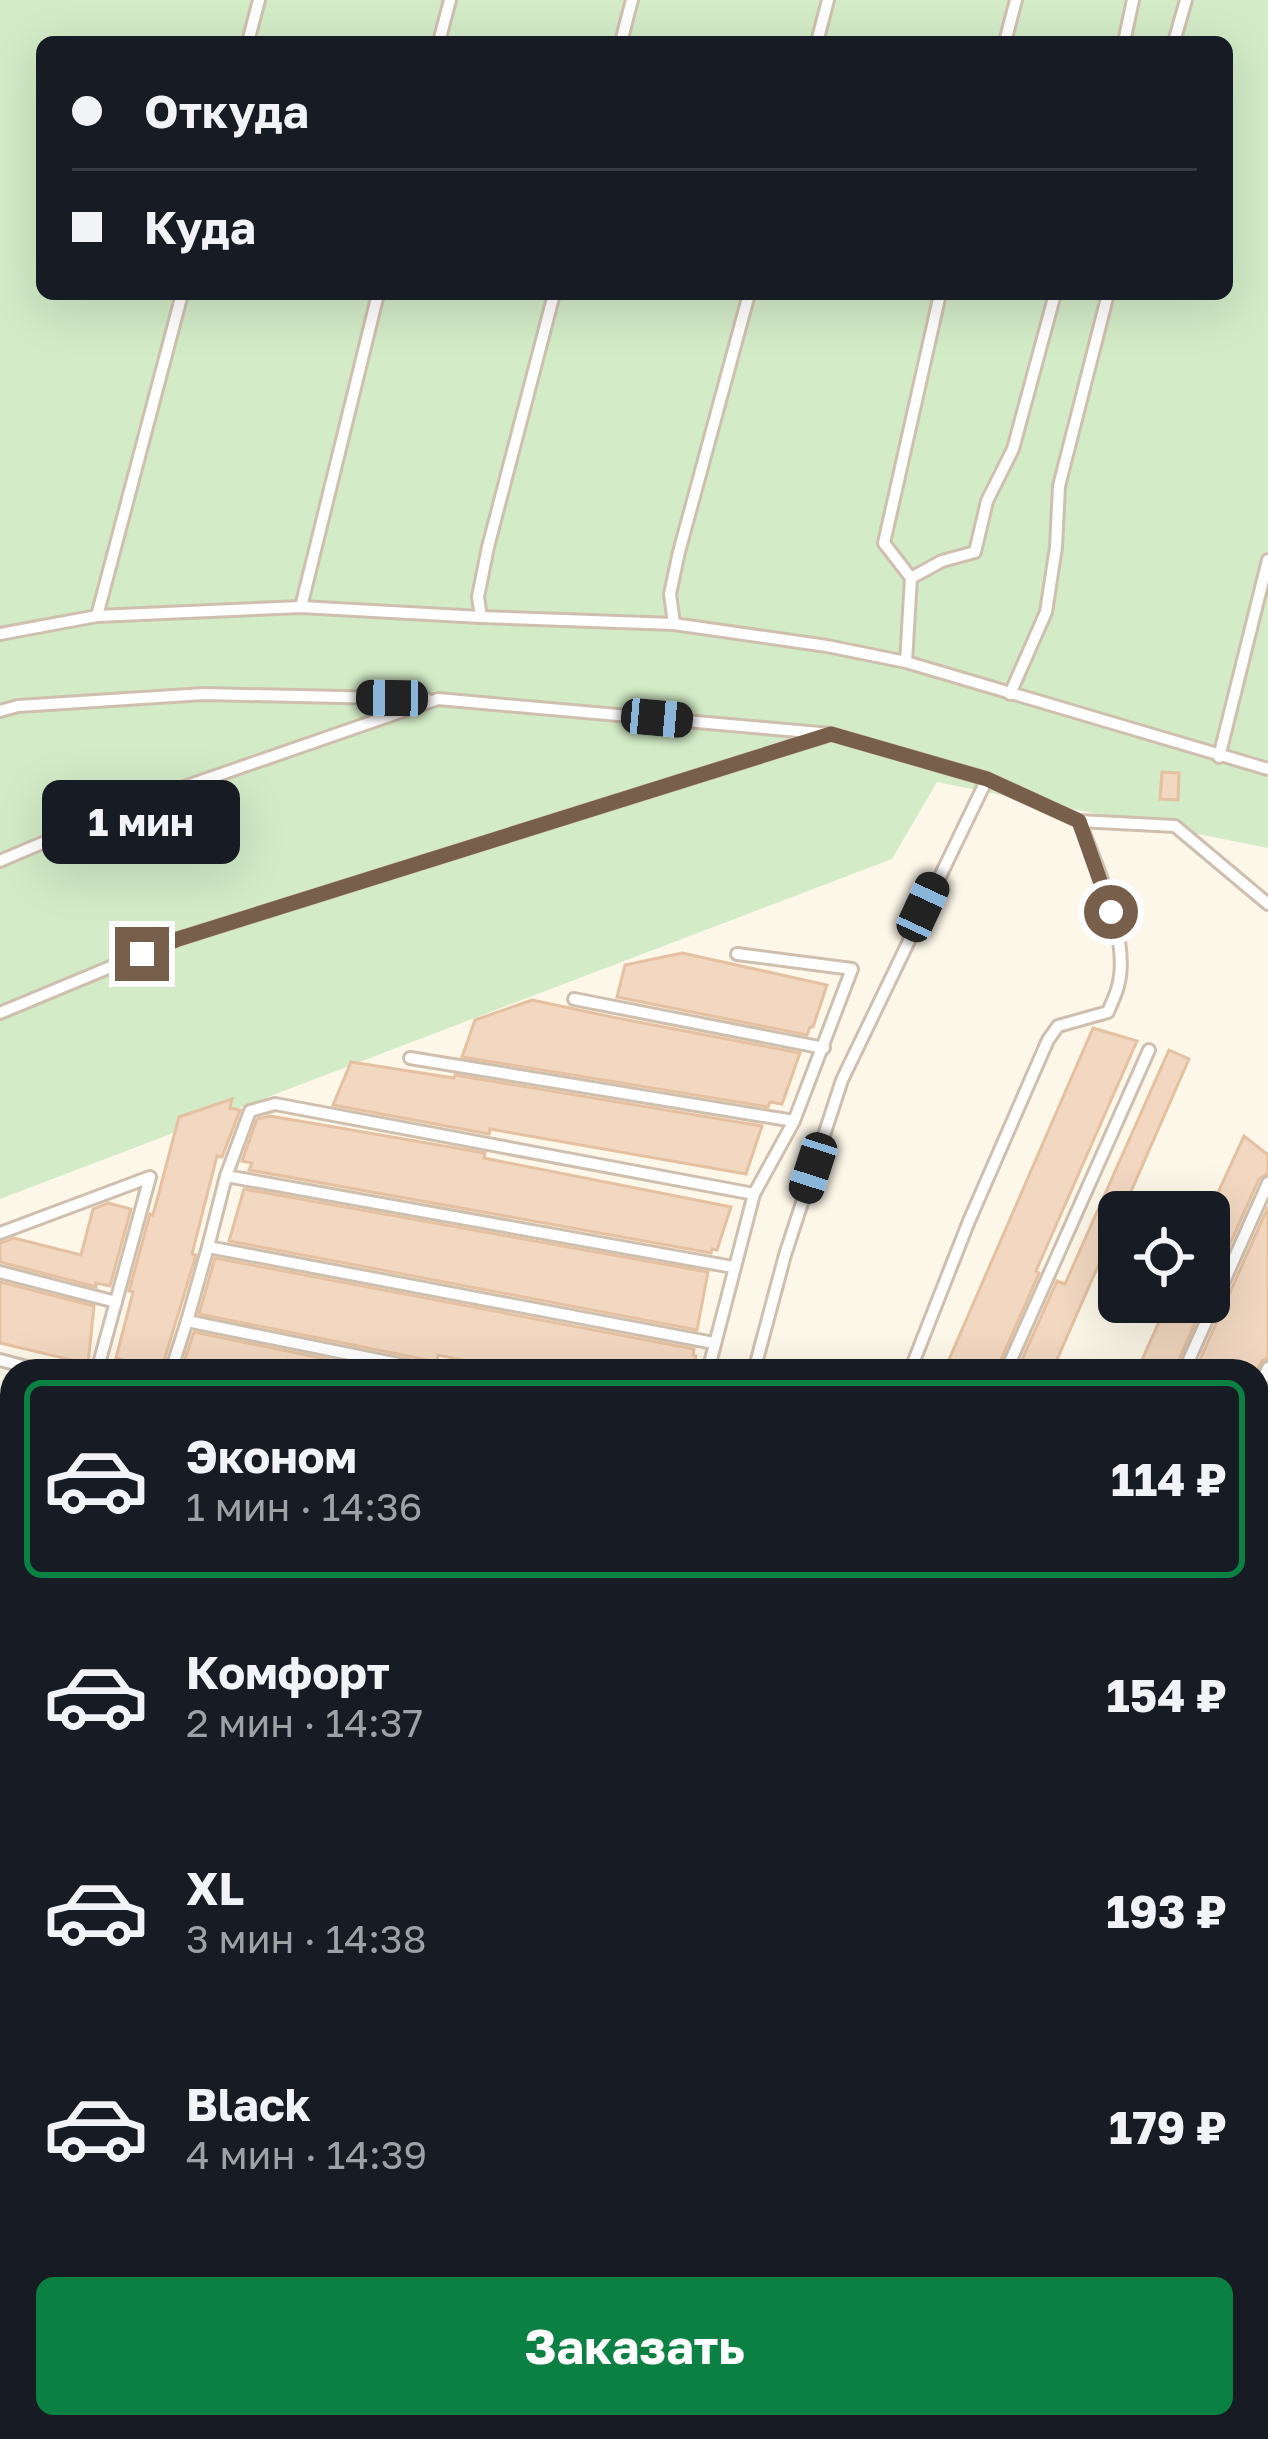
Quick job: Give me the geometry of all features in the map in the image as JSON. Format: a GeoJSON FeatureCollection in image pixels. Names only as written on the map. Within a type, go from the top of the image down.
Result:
{"type":"FeatureCollection","features":[{"type":"Feature","properties":{"kind":"lane"},"geometry":{"type":"LineString","coordinates":[[250,36],[259,0]]}},
{"type":"Feature","properties":{"kind":"lane"},"geometry":{"type":"LineString","coordinates":[[441,36],[450,0]]}},
{"type":"Feature","properties":{"kind":"lane"},"geometry":{"type":"LineString","coordinates":[[623,36],[632,0]]}},
{"type":"Feature","properties":{"kind":"lane"},"geometry":{"type":"LineString","coordinates":[[819,36],[828,0]]}},
{"type":"Feature","properties":{"kind":"lane"},"geometry":{"type":"LineString","coordinates":[[1007,36],[1016,0]]}},
{"type":"Feature","properties":{"kind":"lane"},"geometry":{"type":"LineString","coordinates":[[1125,36],[1133,0]]}},
{"type":"Feature","properties":{"kind":"lane"},"geometry":{"type":"LineString","coordinates":[[1176,36],[1186,0]]}},
{"type":"Feature","properties":{"kind":"lane"},"geometry":{"type":"LineString","coordinates":[[98,616],[180,300]]}},
{"type":"Feature","properties":{"kind":"lane"},"geometry":{"type":"LineString","coordinates":[[301,607],[376,300]]}},
{"type":"Feature","properties":{"kind":"lane"},"geometry":{"type":"LineString","coordinates":[[481,617],[478,597],[488,547],[552,300]]}},
{"type":"Feature","properties":{"kind":"lane"},"geometry":{"type":"LineString","coordinates":[[674,624],[670,594],[747,300]]}},
{"type":"Feature","properties":{"kind":"lane"},"geometry":{"type":"LineString","coordinates":[[906,662],[911,578],[884,543],[939,300]]}},
{"type":"Feature","properties":{"kind":"lane"},"geometry":{"type":"LineString","coordinates":[[911,578],[941,561],[975,552],[987,501],[1013,449],[1053,300]]}},
{"type":"Feature","properties":{"kind":"lane"},"geometry":{"type":"LineString","coordinates":[[1010,694],[1046,612],[1059,486],[1106,300]]}},
{"type":"Feature","properties":{"kind":"lane"},"geometry":{"type":"LineString","coordinates":[[1219,757],[1268,560]]}},
{"type":"Feature","properties":{"kind":"lane"},"geometry":{"type":"LineString","coordinates":[[0,634],[98,616],[301,607],[674,624],[906,662],[1268,769]]}},
{"type":"Feature","properties":{"kind":"lane"},"geometry":{"type":"LineString","coordinates":[[0,711],[204,694],[438,699],[831,734],[987,779],[1079,821],[1175,826],[1268,904]]}},
{"type":"Feature","properties":{"kind":"lane"},"geometry":{"type":"LineString","coordinates":[[0,861],[132,805],[438,699]]}},
{"type":"Feature","properties":{"kind":"lane"},"geometry":{"type":"LineString","coordinates":[[0,1013],[178,939],[831,734]]}},
{"type":"Feature","properties":{"kind":"lane"},"geometry":{"type":"LineString","coordinates":[[757,1359],[785,1255],[842,1080],[987,779]]}},
{"type":"Feature","properties":{"kind":"lane"},"geometry":{"type":"LineString","coordinates":[[915,1359],[1048,1040],[1058,1026],[1108,1012],[1120,982],[1120,944],[1079,821]]}},
{"type":"Feature","properties":{"kind":"lane"},"geometry":{"type":"LineString","coordinates":[[711,1359],[754,1194],[794,1120],[852,969],[736,954]]}},
{"type":"Feature","properties":{"kind":"lane"},"geometry":{"type":"LineString","coordinates":[[574,999],[824,1048]]}},
{"type":"Feature","properties":{"kind":"lane"},"geometry":{"type":"LineString","coordinates":[[1011,1359],[1149,1050]]}},
{"type":"Feature","properties":{"kind":"lane"},"geometry":{"type":"LineString","coordinates":[[410,1058],[794,1120]]}},
{"type":"Feature","properties":{"kind":"lane"},"geometry":{"type":"LineString","coordinates":[[175,1359],[226,1176],[250,1111],[275,1104],[754,1194]]}},
{"type":"Feature","properties":{"kind":"lane"},"geometry":{"type":"LineString","coordinates":[[226,1176],[733,1267]]}},
{"type":"Feature","properties":{"kind":"lane"},"geometry":{"type":"LineString","coordinates":[[0,1232],[150,1177],[100,1359]]}},
{"type":"Feature","properties":{"kind":"lane"},"geometry":{"type":"LineString","coordinates":[[1189,1359],[1268,1184]]}},
{"type":"Feature","properties":{"kind":"lane"},"geometry":{"type":"LineString","coordinates":[[208,1247],[714,1343]]}},
{"type":"Feature","properties":{"kind":"lane"},"geometry":{"type":"LineString","coordinates":[[0,1272],[116,1302]]}},
{"type":"Feature","properties":{"kind":"lane"},"geometry":{"type":"LineString","coordinates":[[187,1321],[374,1359]]}},
{"type":"Feature","properties":{"kind":"green space"},"geometry":{"type":"Polygon","coordinates":[[[0,0],[1268,0],[1268,848],[937,782],[892,859],[0,1199],[0,0]]]}},
{"type":"Feature","properties":{"kind":"building"},"geometry":{"type":"Polygon","coordinates":[[[1162,772],[1179,773],[1178,800],[1160,799],[1162,772]]]}},
{"type":"Feature","properties":{"kind":"building"},"geometry":{"type":"Polygon","coordinates":[[[682,953],[827,985],[813,1027],[807,1035],[617,997],[625,965],[682,953]]]}},
{"type":"Feature","properties":{"kind":"building"},"geometry":{"type":"Polygon","coordinates":[[[532,1000],[800,1053],[782,1104],[770,1102],[768,1107],[462,1057],[475,1020],[532,1000]]]}},
{"type":"Feature","properties":{"kind":"building"},"geometry":{"type":"Polygon","coordinates":[[[1093,1028],[1137,1041],[1001,1359],[949,1359],[1093,1028]]]}},
{"type":"Feature","properties":{"kind":"building"},"geometry":{"type":"Polygon","coordinates":[[[1169,1050],[1189,1059],[1131,1191],[1106,1191],[1169,1050]]]}},
{"type":"Feature","properties":{"kind":"building"},"geometry":{"type":"Polygon","coordinates":[[[351,1062],[762,1126],[746,1174],[490,1129],[489,1134],[333,1105],[351,1062]]]}},
{"type":"Feature","properties":{"kind":"building"},"geometry":{"type":"Polygon","coordinates":[[[232,1099],[230,1108],[240,1110],[222,1157],[217,1156],[192,1254],[196,1255],[165,1359],[119,1359],[133,1292],[129,1291],[179,1117],[232,1099]]]}},
{"type":"Feature","properties":{"kind":"building"},"geometry":{"type":"Polygon","coordinates":[[[270,1116],[485,1153],[484,1158],[731,1207],[717,1250],[711,1253],[249,1170],[252,1163],[242,1161],[257,1119],[270,1116]]]}},
{"type":"Feature","properties":{"kind":"building"},"geometry":{"type":"Polygon","coordinates":[[[1244,1136],[1268,1155],[1268,1173],[1259,1179],[1230,1244],[1230,1191],[1219,1191],[1244,1136]]]}},
{"type":"Feature","properties":{"kind":"building"},"geometry":{"type":"Polygon","coordinates":[[[244,1189],[708,1272],[697,1330],[229,1241],[244,1189]]]}},
{"type":"Feature","properties":{"kind":"building"},"geometry":{"type":"Polygon","coordinates":[[[108,1203],[131,1209],[110,1286],[96,1283],[96,1287],[0,1262],[0,1243],[14,1238],[81,1255],[93,1209],[108,1203]]]}},
{"type":"Feature","properties":{"kind":"building"},"geometry":{"type":"Polygon","coordinates":[[[1268,1207],[1268,1358],[1200,1359],[1216,1323],[1230,1323],[1230,1292],[1268,1207]]]}},
{"type":"Feature","properties":{"kind":"building"},"geometry":{"type":"Polygon","coordinates":[[[1098,1210],[1098,1266],[1057,1359],[1022,1359],[1057,1281],[1065,1284],[1098,1210]]]}},
{"type":"Feature","properties":{"kind":"building"},"geometry":{"type":"Polygon","coordinates":[[[215,1258],[694,1349],[696,1356],[457,1359],[438,1355],[437,1359],[422,1359],[199,1314],[215,1258]]]}},
{"type":"Feature","properties":{"kind":"building"},"geometry":{"type":"Polygon","coordinates":[[[0,1282],[94,1306],[89,1359],[67,1359],[0,1343],[0,1282]]]}},
{"type":"Feature","properties":{"kind":"building"},"geometry":{"type":"Polygon","coordinates":[[[1159,1323],[1195,1323],[1179,1359],[1142,1359],[1159,1323]]]}},
{"type":"Feature","properties":{"kind":"building"},"geometry":{"type":"Polygon","coordinates":[[[194,1332],[326,1359],[185,1359],[194,1332]]]}},
{"type":"Feature","properties":{"kind":"route"},"geometry":{"type":"LineString","coordinates":[[142,954],[831,734],[987,779],[1079,821],[1111,912]]}}]}
